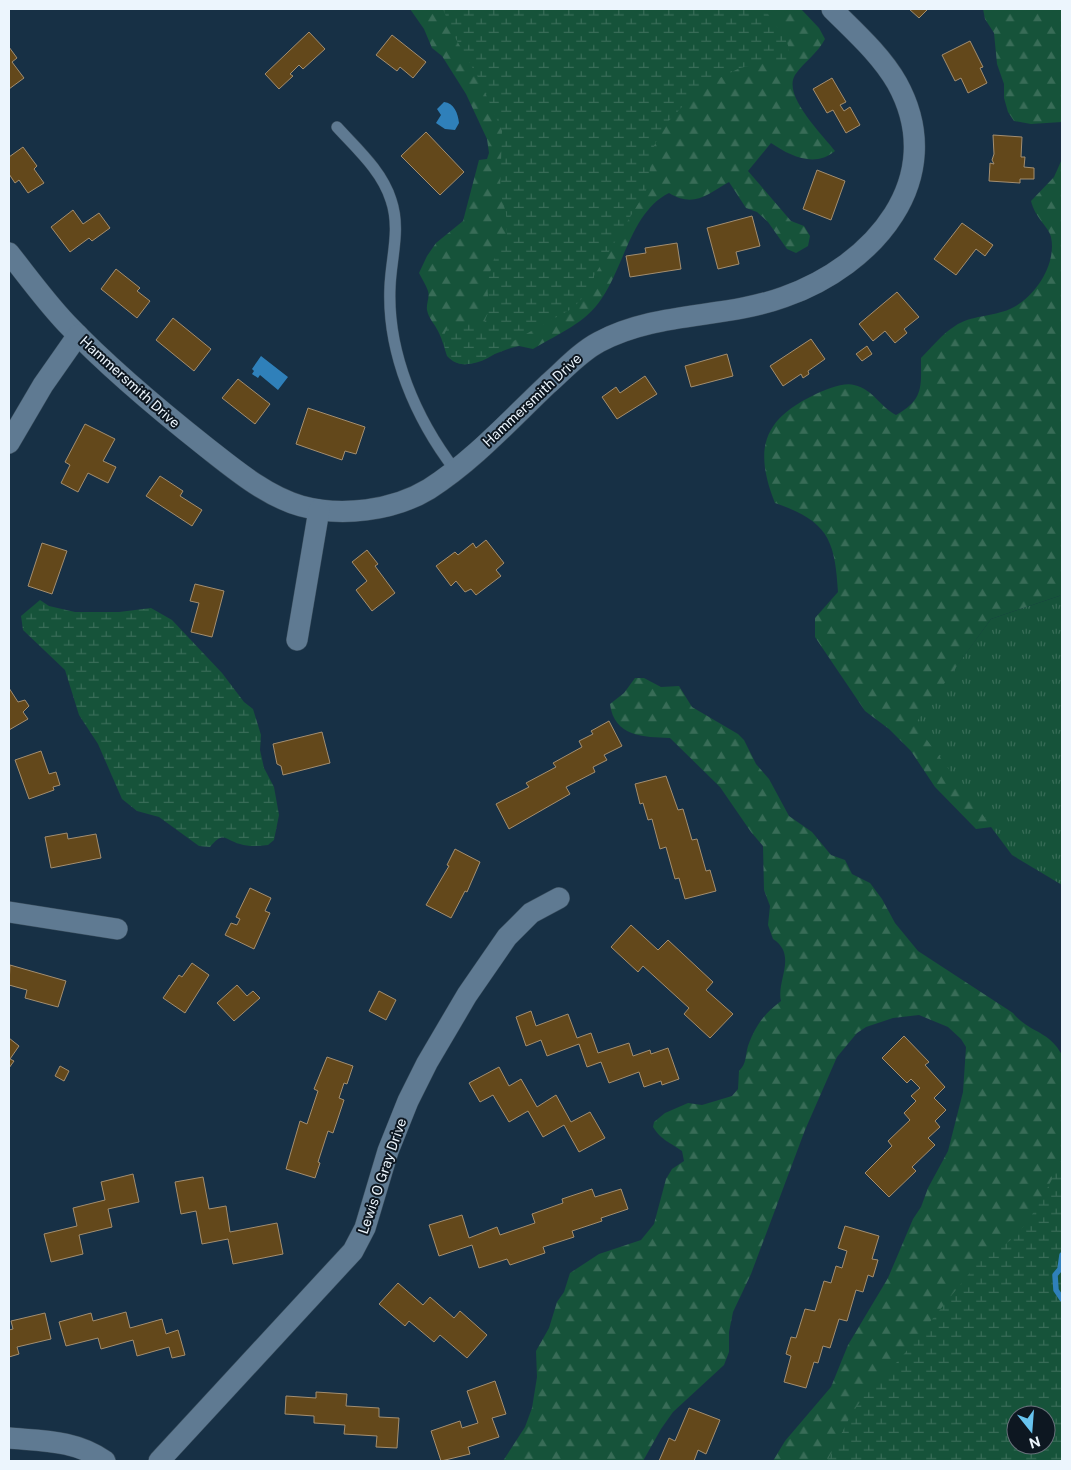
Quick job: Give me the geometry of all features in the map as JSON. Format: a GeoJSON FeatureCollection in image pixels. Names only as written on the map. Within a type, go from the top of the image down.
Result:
{"type":"FeatureCollection","features":[{"type":"Feature","properties":{"kind":"street","name":"Hammersmith Drive"},"geometry":{"type":"LineString","coordinates":[[9,253],[59,315],[78,335],[156,406],[225,462],[280,498],[319,510],[362,510],[396,503],[427,490],[456,470],[566,368],[598,343],[650,322],[738,310],[784,297],[819,281],[852,259],[877,238],[891,222],[906,192],[912,171],[914,142],[911,120],[897,83],[875,52],[832,9]]}},
{"type":"Feature","properties":{"kind":"street"},"geometry":{"type":"LineString","coordinates":[[9,443],[43,385],[78,335]]}},
{"type":"Feature","properties":{"kind":"street"},"geometry":{"type":"LineString","coordinates":[[296,640],[319,510]]}},
{"type":"Feature","properties":{"kind":"street","name":"Lewis O Gray Drive"},"geometry":{"type":"LineString","coordinates":[[159,1461],[353,1250],[365,1228],[388,1151],[408,1101],[427,1063],[467,995],[508,937],[531,913],[559,898]]}},
{"type":"Feature","properties":{"kind":"street"},"geometry":{"type":"LineString","coordinates":[[9,912],[117,928]]}},
{"type":"Feature","properties":{"kind":"street"},"geometry":{"type":"LineString","coordinates":[[9,1438],[70,1444],[93,1453],[105,1461]]}},
{"type":"Feature","properties":{"kind":"lane"},"geometry":{"type":"LineString","coordinates":[[337,127],[370,164],[392,201],[396,233],[389,310],[393,334],[405,379],[420,417],[438,447],[456,470]]}},
{"type":"Feature","properties":{"kind":"green space"},"geometry":{"type":"Polygon","coordinates":[[[410,9],[801,9],[819,28],[825,39],[819,49],[795,75],[793,84],[794,94],[806,115],[835,151],[819,159],[803,158],[794,156],[771,143],[748,171],[791,221],[804,226],[810,236],[808,246],[796,253],[787,249],[768,222],[757,212],[746,208],[729,182],[693,200],[669,193],[656,201],[646,213],[630,240],[610,285],[595,307],[580,321],[533,349],[519,346],[468,364],[455,362],[447,354],[438,331],[429,316],[427,310],[428,291],[419,273],[436,243],[463,221],[479,160],[487,159],[489,153],[487,139],[466,94],[442,56],[432,48],[424,29],[410,9]]]}},
{"type":"Feature","properties":{"kind":"green space"},"geometry":{"type":"Polygon","coordinates":[[[443,9],[765,9],[786,40],[790,54],[789,62],[776,60],[740,68],[697,91],[665,125],[654,146],[646,191],[594,276],[594,286],[573,308],[506,345],[493,355],[469,364],[461,364],[447,356],[444,338],[447,329],[451,325],[464,322],[484,323],[489,310],[487,283],[494,259],[505,244],[507,235],[506,213],[500,191],[502,131],[479,79],[453,34],[443,9]]]}},
{"type":"Feature","properties":{"kind":"green space"},"geometry":{"type":"Polygon","coordinates":[[[983,9],[1062,9],[1062,122],[1031,124],[1014,121],[1008,112],[1004,98],[1004,84],[997,64],[994,33],[985,19],[983,9]]]}},
{"type":"Feature","properties":{"kind":"green space"},"geometry":{"type":"Polygon","coordinates":[[[1062,159],[1062,595],[991,619],[915,724],[992,827],[976,829],[935,787],[911,751],[889,729],[865,711],[815,637],[815,618],[838,592],[837,574],[831,546],[817,525],[807,517],[775,503],[765,467],[764,452],[767,438],[773,426],[783,415],[814,395],[834,387],[850,384],[861,387],[896,415],[916,398],[921,377],[921,358],[937,341],[961,322],[1010,309],[1028,297],[1036,289],[1047,269],[1052,247],[1050,233],[1031,201],[1054,177],[1062,159]]]}},
{"type":"Feature","properties":{"kind":"green space"},"geometry":{"type":"Polygon","coordinates":[[[1062,595],[1062,885],[1012,855],[914,724],[991,619],[1062,595]]]}},
{"type":"Feature","properties":{"kind":"green space"},"geometry":{"type":"Polygon","coordinates":[[[40,600],[49,606],[75,612],[119,612],[151,608],[172,620],[222,673],[244,702],[253,709],[261,735],[260,750],[264,768],[274,787],[279,815],[274,840],[268,845],[250,846],[222,838],[218,839],[210,847],[199,846],[159,817],[137,811],[122,799],[98,744],[79,715],[65,670],[23,630],[21,616],[40,600]]]}},
{"type":"Feature","properties":{"kind":"green space"},"geometry":{"type":"Polygon","coordinates":[[[635,678],[644,678],[661,687],[679,686],[692,707],[738,734],[744,740],[756,764],[769,779],[789,816],[812,832],[831,855],[845,860],[852,874],[870,883],[882,899],[895,923],[918,951],[1045,1036],[1057,1047],[1062,1055],[1062,1180],[858,1461],[773,1461],[785,1441],[831,1387],[848,1345],[888,1278],[913,1219],[921,1207],[928,1188],[948,1151],[963,1092],[966,1047],[961,1039],[948,1027],[919,1015],[893,1018],[866,1027],[857,1033],[837,1057],[805,1130],[751,1274],[733,1312],[729,1332],[729,1352],[724,1365],[673,1412],[643,1461],[503,1461],[525,1427],[532,1408],[537,1377],[536,1351],[549,1328],[557,1302],[564,1292],[570,1273],[599,1254],[641,1240],[654,1224],[666,1179],[672,1169],[684,1161],[682,1151],[660,1135],[653,1127],[654,1122],[665,1113],[688,1103],[702,1105],[732,1096],[738,1089],[739,1071],[745,1062],[748,1046],[757,1026],[781,1001],[780,993],[785,960],[784,953],[780,945],[773,939],[768,925],[770,906],[764,890],[763,846],[720,787],[670,738],[641,736],[624,729],[617,723],[610,704],[624,693],[635,678]]]}},
{"type":"Feature","properties":{"kind":"green space"},"geometry":{"type":"Polygon","coordinates":[[[1062,1159],[1062,1461],[827,1461],[851,1415],[866,1393],[900,1359],[977,1264],[1012,1239],[1027,1222],[1040,1202],[1062,1159]]]}},
{"type":"Feature","properties":{"kind":"water"},"geometry":{"type":"Polygon","coordinates":[[[444,102],[453,106],[456,112],[459,123],[455,130],[445,129],[436,123],[441,115],[437,109],[444,102]]]}},
{"type":"Feature","properties":{"kind":"water"},"geometry":{"type":"Polygon","coordinates":[[[261,356],[288,377],[278,390],[260,375],[258,378],[252,374],[254,371],[252,369],[261,356]]]}},
{"type":"Feature","properties":{"kind":"building"},"geometry":{"type":"Polygon","coordinates":[[[909,9],[928,9],[919,18],[909,9]]]}},
{"type":"Feature","properties":{"kind":"building"},"geometry":{"type":"Polygon","coordinates":[[[309,32],[325,49],[303,69],[299,65],[290,74],[293,76],[279,89],[265,74],[309,32]]]}},
{"type":"Feature","properties":{"kind":"building"},"geometry":{"type":"Polygon","coordinates":[[[392,35],[426,62],[413,78],[400,67],[397,71],[376,55],[392,35]]]}},
{"type":"Feature","properties":{"kind":"building"},"geometry":{"type":"Polygon","coordinates":[[[970,41],[983,67],[980,68],[987,83],[968,93],[961,78],[955,81],[942,55],[970,41]]]}},
{"type":"Feature","properties":{"kind":"building"},"geometry":{"type":"Polygon","coordinates":[[[9,47],[17,58],[12,62],[24,78],[9,89],[9,47]]]}},
{"type":"Feature","properties":{"kind":"building"},"geometry":{"type":"Polygon","coordinates":[[[832,78],[846,102],[840,105],[844,111],[850,107],[860,125],[846,133],[833,110],[827,113],[813,89],[832,78]]]}},
{"type":"Feature","properties":{"kind":"building"},"geometry":{"type":"Polygon","coordinates":[[[426,132],[464,172],[440,195],[401,156],[426,132]]]}},
{"type":"Feature","properties":{"kind":"building"},"geometry":{"type":"Polygon","coordinates":[[[993,135],[1022,137],[1021,157],[1025,157],[1024,167],[1034,168],[1034,179],[1020,179],[1020,183],[989,181],[990,163],[994,164],[992,160],[994,154],[993,135]]]}},
{"type":"Feature","properties":{"kind":"building"},"geometry":{"type":"Polygon","coordinates":[[[23,147],[37,166],[34,169],[44,183],[28,193],[19,180],[15,183],[9,174],[9,157],[23,147]]]}},
{"type":"Feature","properties":{"kind":"building"},"geometry":{"type":"Polygon","coordinates":[[[817,170],[845,181],[831,220],[803,209],[817,170]]]}},
{"type":"Feature","properties":{"kind":"building"},"geometry":{"type":"Polygon","coordinates":[[[73,210],[83,224],[99,213],[110,228],[92,241],[89,238],[70,252],[51,227],[73,210]]]}},
{"type":"Feature","properties":{"kind":"building"},"geometry":{"type":"Polygon","coordinates":[[[752,216],[760,246],[736,252],[739,264],[718,269],[707,228],[752,216]]]}},
{"type":"Feature","properties":{"kind":"building"},"geometry":{"type":"Polygon","coordinates":[[[962,223],[993,245],[985,256],[976,249],[956,275],[934,259],[962,223]]]}},
{"type":"Feature","properties":{"kind":"building"},"geometry":{"type":"Polygon","coordinates":[[[677,243],[681,269],[630,277],[626,256],[646,253],[645,248],[677,243]]]}},
{"type":"Feature","properties":{"kind":"building"},"geometry":{"type":"Polygon","coordinates":[[[116,269],[140,288],[137,291],[150,301],[137,318],[101,289],[116,269]]]}},
{"type":"Feature","properties":{"kind":"building"},"geometry":{"type":"Polygon","coordinates":[[[897,292],[919,317],[904,329],[907,333],[895,343],[885,331],[873,341],[859,324],[897,292]]]}},
{"type":"Feature","properties":{"kind":"building"},"geometry":{"type":"Polygon","coordinates":[[[173,318],[211,349],[194,371],[156,340],[173,318]]]}},
{"type":"Feature","properties":{"kind":"building"},"geometry":{"type":"Polygon","coordinates":[[[811,339],[825,359],[808,371],[809,374],[803,378],[801,374],[783,386],[770,366],[811,339]]]}},
{"type":"Feature","properties":{"kind":"building"},"geometry":{"type":"Polygon","coordinates":[[[867,346],[872,354],[862,361],[856,354],[867,346]]]}},
{"type":"Feature","properties":{"kind":"building"},"geometry":{"type":"Polygon","coordinates":[[[727,354],[733,376],[691,387],[685,366],[727,354]]]}},
{"type":"Feature","properties":{"kind":"building"},"geometry":{"type":"Polygon","coordinates":[[[645,376],[657,394],[617,419],[602,397],[616,387],[620,393],[645,376]]]}},
{"type":"Feature","properties":{"kind":"building"},"geometry":{"type":"Polygon","coordinates":[[[238,379],[270,404],[255,424],[222,398],[238,379]]]}},
{"type":"Feature","properties":{"kind":"building"},"geometry":{"type":"Polygon","coordinates":[[[308,408],[365,427],[356,454],[345,451],[342,460],[296,444],[308,408]]]}},
{"type":"Feature","properties":{"kind":"building"},"geometry":{"type":"Polygon","coordinates":[[[85,424],[115,439],[103,461],[116,467],[108,483],[88,473],[78,492],[61,483],[70,465],[65,462],[85,424]]]}},
{"type":"Feature","properties":{"kind":"building"},"geometry":{"type":"Polygon","coordinates":[[[160,476],[183,491],[180,496],[202,510],[192,526],[146,496],[160,476]]]}},
{"type":"Feature","properties":{"kind":"building"},"geometry":{"type":"Polygon","coordinates":[[[486,540],[504,563],[496,570],[501,576],[476,595],[471,589],[465,592],[456,581],[451,586],[436,566],[455,552],[458,555],[473,543],[476,548],[486,540]]]}},
{"type":"Feature","properties":{"kind":"building"},"geometry":{"type":"Polygon","coordinates":[[[42,543],[67,551],[52,594],[28,586],[42,543]]]}},
{"type":"Feature","properties":{"kind":"building"},"geometry":{"type":"Polygon","coordinates":[[[367,550],[378,564],[375,566],[395,593],[372,611],[356,590],[367,581],[352,562],[367,550]]]}},
{"type":"Feature","properties":{"kind":"building"},"geometry":{"type":"Polygon","coordinates":[[[195,584],[224,591],[212,637],[191,632],[199,603],[190,601],[195,584]]]}},
{"type":"Feature","properties":{"kind":"building"},"geometry":{"type":"Polygon","coordinates":[[[9,688],[18,702],[25,700],[29,706],[23,712],[28,719],[9,730],[9,688]]]}},
{"type":"Feature","properties":{"kind":"building"},"geometry":{"type":"Polygon","coordinates":[[[609,721],[622,746],[604,755],[607,760],[593,767],[595,772],[566,787],[570,794],[509,829],[496,804],[529,787],[526,783],[556,767],[553,763],[582,747],[579,741],[593,734],[591,731],[609,721]]]}},
{"type":"Feature","properties":{"kind":"building"},"geometry":{"type":"Polygon","coordinates":[[[322,732],[330,763],[283,775],[281,766],[277,764],[273,744],[322,732]]]}},
{"type":"Feature","properties":{"kind":"building"},"geometry":{"type":"Polygon","coordinates":[[[41,751],[49,774],[56,772],[60,785],[53,787],[54,790],[29,799],[15,760],[41,751]]]}},
{"type":"Feature","properties":{"kind":"building"},"geometry":{"type":"Polygon","coordinates":[[[666,776],[678,810],[683,809],[692,840],[697,839],[706,871],[710,870],[716,891],[685,899],[679,878],[675,879],[666,847],[660,849],[652,819],[648,820],[643,803],[640,804],[635,784],[666,776]]]}},
{"type":"Feature","properties":{"kind":"building"},"geometry":{"type":"Polygon","coordinates":[[[67,833],[68,839],[96,834],[101,858],[51,868],[45,837],[67,833]]]}},
{"type":"Feature","properties":{"kind":"building"},"geometry":{"type":"Polygon","coordinates":[[[455,849],[480,862],[467,892],[465,891],[451,918],[426,905],[449,866],[447,865],[455,849]]]}},
{"type":"Feature","properties":{"kind":"building"},"geometry":{"type":"Polygon","coordinates":[[[250,888],[271,898],[265,911],[270,913],[254,949],[225,935],[231,923],[237,925],[240,919],[236,917],[250,888]]]}},
{"type":"Feature","properties":{"kind":"building"},"geometry":{"type":"Polygon","coordinates":[[[631,925],[658,950],[668,940],[713,982],[706,990],[733,1014],[710,1038],[684,1014],[689,1008],[643,966],[638,972],[611,947],[631,925]]]}},
{"type":"Feature","properties":{"kind":"building"},"geometry":{"type":"Polygon","coordinates":[[[192,963],[209,975],[185,1013],[163,998],[179,975],[182,977],[192,963]]]}},
{"type":"Feature","properties":{"kind":"building"},"geometry":{"type":"Polygon","coordinates":[[[10,965],[66,981],[58,1007],[25,998],[27,990],[9,985],[10,965]]]}},
{"type":"Feature","properties":{"kind":"building"},"geometry":{"type":"Polygon","coordinates":[[[237,985],[247,996],[253,991],[260,998],[234,1021],[217,1003],[237,985]]]}},
{"type":"Feature","properties":{"kind":"building"},"geometry":{"type":"Polygon","coordinates":[[[379,991],[396,1000],[386,1020],[369,1011],[379,991]]]}},
{"type":"Feature","properties":{"kind":"building"},"geometry":{"type":"Polygon","coordinates":[[[531,1011],[536,1026],[568,1014],[577,1038],[591,1033],[598,1053],[629,1043],[633,1056],[650,1050],[651,1054],[668,1048],[679,1079],[662,1085],[661,1081],[644,1087],[639,1072],[609,1083],[601,1062],[587,1067],[579,1044],[547,1056],[541,1040],[526,1046],[516,1017],[531,1011]]]}},
{"type":"Feature","properties":{"kind":"building"},"geometry":{"type":"Polygon","coordinates":[[[904,1036],[929,1062],[925,1065],[945,1087],[934,1098],[946,1110],[935,1121],[940,1127],[928,1138],[935,1145],[912,1167],[916,1171],[889,1197],[865,1173],[892,1146],[888,1141],[910,1120],[904,1113],[916,1101],[911,1096],[920,1088],[911,1079],[907,1083],[882,1058],[904,1036]]]}},
{"type":"Feature","properties":{"kind":"building"},"geometry":{"type":"Polygon","coordinates":[[[9,1038],[19,1046],[10,1059],[14,1061],[9,1068],[9,1038]]]}},
{"type":"Feature","properties":{"kind":"building"},"geometry":{"type":"Polygon","coordinates":[[[327,1057],[353,1066],[347,1084],[344,1083],[339,1098],[344,1100],[333,1133],[328,1131],[315,1178],[286,1169],[300,1121],[307,1124],[318,1091],[314,1089],[327,1057]]]}},
{"type":"Feature","properties":{"kind":"building"},"geometry":{"type":"Polygon","coordinates":[[[60,1066],[69,1071],[64,1081],[55,1076],[60,1066]]]}},
{"type":"Feature","properties":{"kind":"building"},"geometry":{"type":"Polygon","coordinates":[[[499,1067],[509,1086],[521,1079],[537,1107],[556,1095],[571,1122],[590,1112],[605,1138],[579,1152],[564,1125],[543,1137],[528,1111],[509,1122],[493,1095],[480,1102],[469,1083],[499,1067]]]}},
{"type":"Feature","properties":{"kind":"building"},"geometry":{"type":"Polygon","coordinates":[[[133,1174],[139,1202],[108,1209],[112,1227],[79,1235],[83,1254],[51,1262],[44,1234],[77,1226],[73,1208],[105,1200],[101,1182],[133,1174]]]}},
{"type":"Feature","properties":{"kind":"building"},"geometry":{"type":"Polygon","coordinates":[[[203,1177],[209,1209],[226,1206],[230,1232],[277,1223],[283,1254],[233,1264],[228,1239],[202,1244],[196,1211],[181,1214],[175,1182],[203,1177]]]}},
{"type":"Feature","properties":{"kind":"building"},"geometry":{"type":"Polygon","coordinates":[[[592,1189],[595,1197],[621,1189],[628,1209],[601,1218],[602,1221],[572,1231],[574,1237],[543,1247],[545,1253],[510,1265],[507,1259],[479,1268],[472,1245],[439,1256],[429,1225],[462,1215],[469,1238],[497,1227],[500,1235],[535,1223],[532,1214],[563,1203],[562,1199],[592,1189]]]}},
{"type":"Feature","properties":{"kind":"building"},"geometry":{"type":"Polygon","coordinates":[[[845,1226],[879,1236],[872,1259],[878,1260],[873,1277],[868,1275],[863,1292],[856,1290],[847,1321],[839,1319],[830,1348],[823,1346],[818,1363],[814,1362],[806,1388],[784,1382],[791,1356],[786,1354],[791,1337],[796,1338],[805,1309],[815,1311],[824,1281],[831,1283],[836,1266],[842,1268],[847,1251],[838,1248],[845,1226]]]}},
{"type":"Feature","properties":{"kind":"building"},"geometry":{"type":"Polygon","coordinates":[[[398,1283],[423,1305],[430,1297],[454,1318],[460,1311],[487,1335],[467,1358],[440,1335],[434,1342],[409,1321],[405,1326],[379,1304],[398,1283]]]}},
{"type":"Feature","properties":{"kind":"building"},"geometry":{"type":"Polygon","coordinates":[[[126,1312],[130,1328],[162,1319],[166,1334],[178,1330],[185,1355],[172,1358],[169,1347],[137,1356],[133,1340],[101,1349],[98,1338],[66,1346],[59,1322],[91,1313],[93,1321],[126,1312]]]}},
{"type":"Feature","properties":{"kind":"building"},"geometry":{"type":"Polygon","coordinates":[[[45,1313],[51,1339],[17,1347],[19,1354],[9,1357],[9,1330],[13,1329],[11,1321],[45,1313]]]}},
{"type":"Feature","properties":{"kind":"building"},"geometry":{"type":"Polygon","coordinates":[[[495,1381],[506,1414],[492,1418],[499,1437],[468,1447],[470,1454],[441,1461],[431,1431],[460,1421],[462,1428],[478,1423],[467,1391],[495,1381]]]}},
{"type":"Feature","properties":{"kind":"building"},"geometry":{"type":"Polygon","coordinates":[[[316,1392],[347,1394],[346,1406],[379,1408],[379,1417],[399,1418],[397,1448],[376,1447],[377,1436],[344,1434],[345,1425],[314,1423],[314,1416],[285,1414],[286,1396],[316,1398],[316,1392]]]}},
{"type":"Feature","properties":{"kind":"building"},"geometry":{"type":"Polygon","coordinates":[[[689,1408],[720,1420],[706,1454],[698,1450],[694,1461],[659,1461],[669,1438],[675,1441],[689,1408]]]}},
{"type":"Feature","properties":{"kind":"waterway"},"geometry":{"type":"LineString","coordinates":[[1062,1255],[1060,1269],[1055,1275],[1056,1290],[1062,1299]]}}]}
